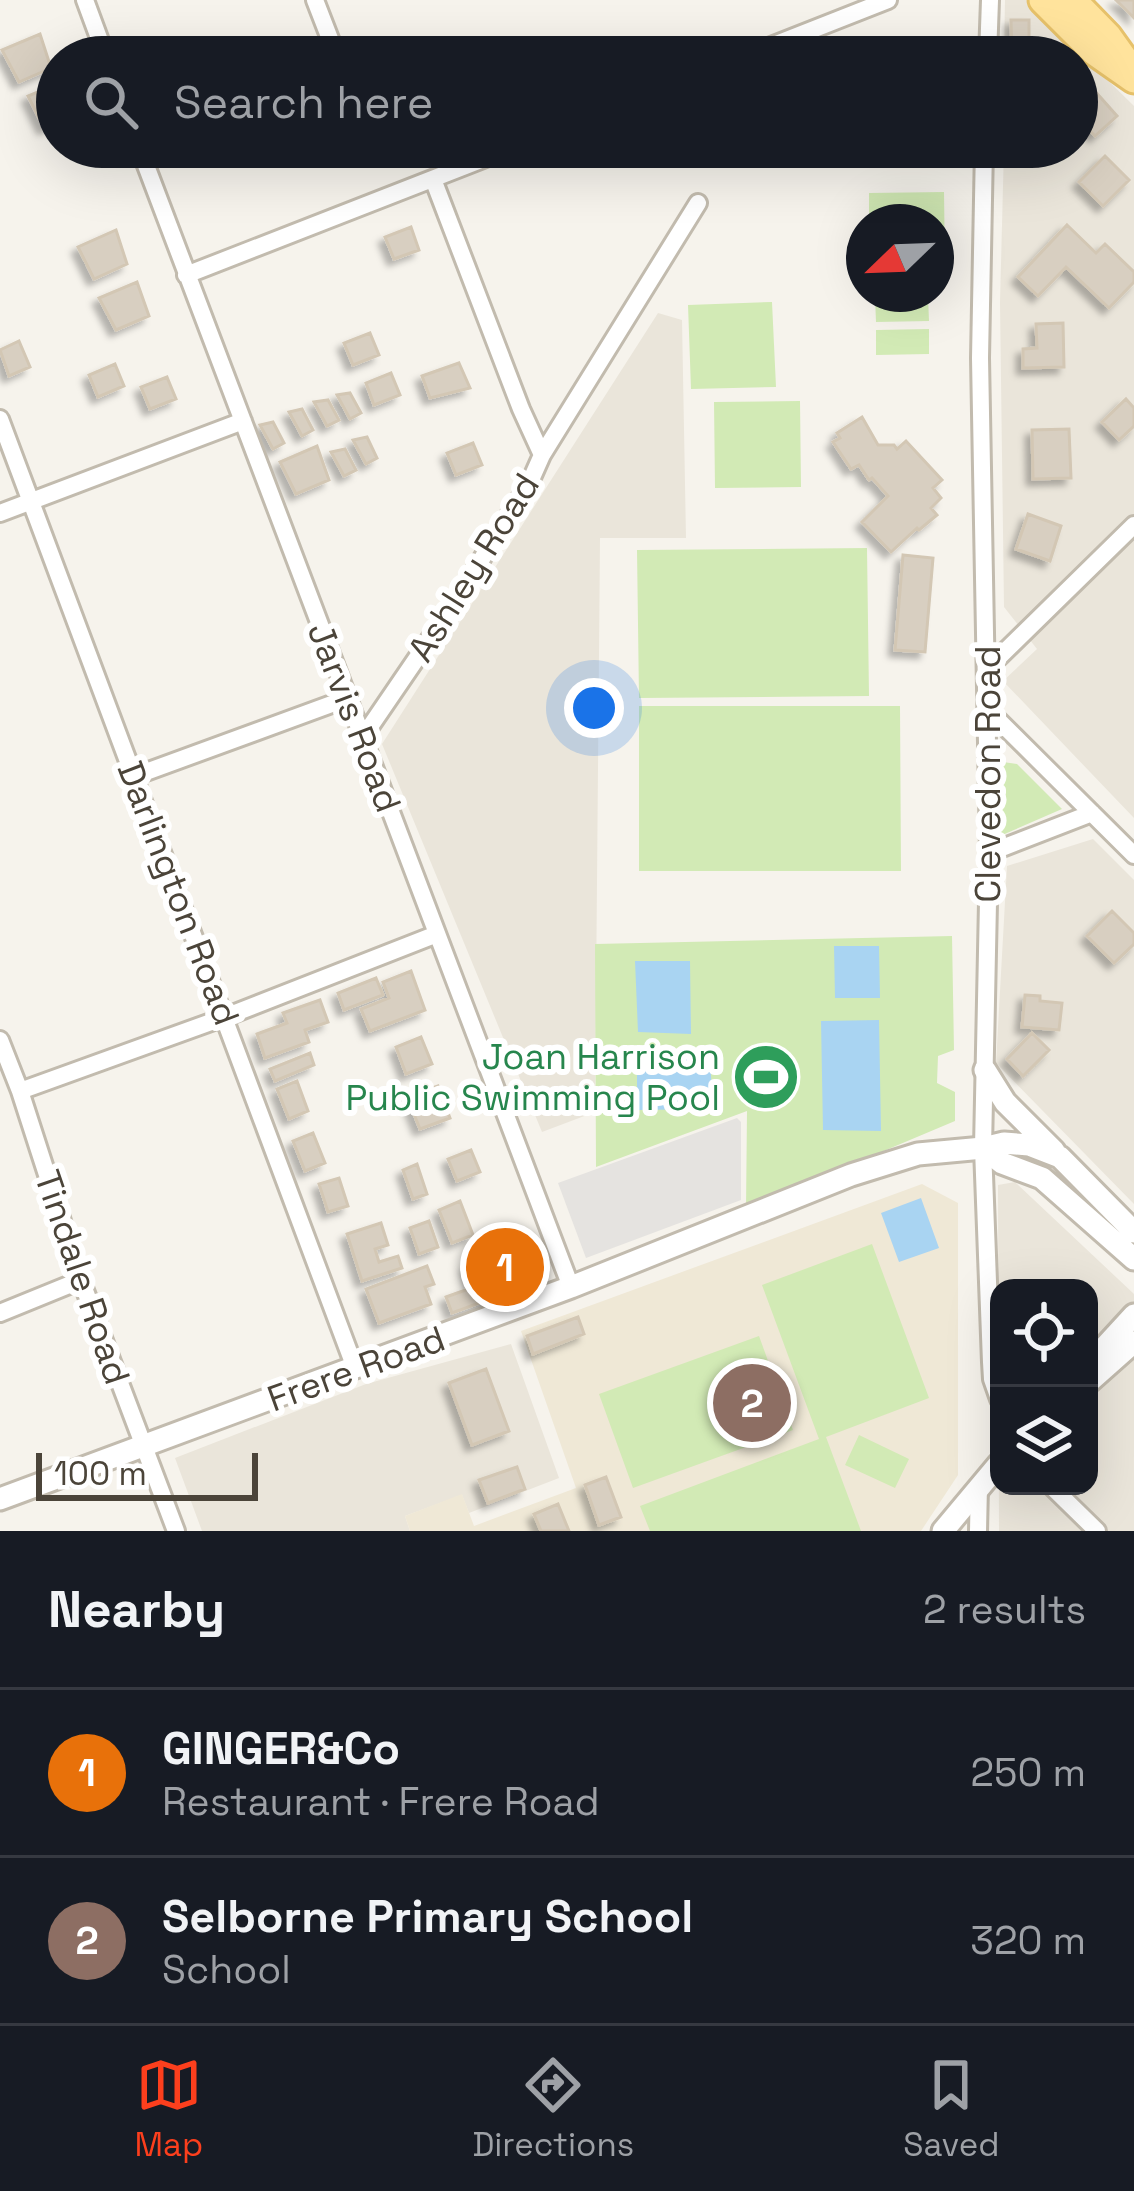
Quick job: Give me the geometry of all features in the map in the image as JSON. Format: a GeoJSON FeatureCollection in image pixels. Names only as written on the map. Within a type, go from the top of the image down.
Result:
{"type":"FeatureCollection","features":[{"type":"Feature","properties":{"kind":"main road"},"geometry":{"type":"LineString","coordinates":[[1043,0],[1079,36]]}},
{"type":"Feature","properties":{"kind":"main road"},"geometry":{"type":"LineString","coordinates":[[1072,0],[1108,37],[1134,76]]}},
{"type":"Feature","properties":{"kind":"main road"},"geometry":{"type":"LineString","coordinates":[[1098,54],[1134,76]]}},
{"type":"Feature","properties":{"kind":"street"},"geometry":{"type":"LineString","coordinates":[[85,0],[98,36]]}},
{"type":"Feature","properties":{"kind":"street"},"geometry":{"type":"LineString","coordinates":[[315,0],[329,36]]}},
{"type":"Feature","properties":{"kind":"street"},"geometry":{"type":"LineString","coordinates":[[796,36],[888,0]]}},
{"type":"Feature","properties":{"kind":"street"},"geometry":{"type":"LineString","coordinates":[[989,36],[990,0]]}},
{"type":"Feature","properties":{"kind":"street","name":"Jarvis Road"},"geometry":{"type":"LineString","coordinates":[[147,168],[571,1288]]}},
{"type":"Feature","properties":{"kind":"street"},"geometry":{"type":"LineString","coordinates":[[186,275],[461,168]]}},
{"type":"Feature","properties":{"kind":"street","name":"Clevedon Road"},"geometry":{"type":"LineString","coordinates":[[984,168],[980,358],[989,853],[985,1070],[996,1151],[991,1362],[995,1387]]}},
{"type":"Feature","properties":{"kind":"street","name":"Ashley Road"},"geometry":{"type":"LineString","coordinates":[[433,179],[542,455]]}},
{"type":"Feature","properties":{"kind":"street","name":"Ashley Road"},"geometry":{"type":"LineString","coordinates":[[363,737],[451,608],[698,203]]}},
{"type":"Feature","properties":{"kind":"street","name":"Darlington Road"},"geometry":{"type":"LineString","coordinates":[[0,419],[355,1369]]}},
{"type":"Feature","properties":{"kind":"street"},"geometry":{"type":"LineString","coordinates":[[0,513],[243,421]]}},
{"type":"Feature","properties":{"kind":"street"},"geometry":{"type":"LineString","coordinates":[[988,668],[1134,525]]}},
{"type":"Feature","properties":{"kind":"street"},"geometry":{"type":"LineString","coordinates":[[135,776],[348,698]]}},
{"type":"Feature","properties":{"kind":"street"},"geometry":{"type":"LineString","coordinates":[[988,710],[1134,855]]}},
{"type":"Feature","properties":{"kind":"street"},"geometry":{"type":"LineString","coordinates":[[989,853],[1092,812]]}},
{"type":"Feature","properties":{"kind":"street"},"geometry":{"type":"LineString","coordinates":[[20,1091],[437,934]]}},
{"type":"Feature","properties":{"kind":"street","name":"Tindale Road"},"geometry":{"type":"LineString","coordinates":[[0,1040],[4,1064],[20,1091],[81,1280],[176,1531]]}},
{"type":"Feature","properties":{"kind":"street"},"geometry":{"type":"LineString","coordinates":[[985,1070],[1005,1102],[1134,1232]]}},
{"type":"Feature","properties":{"kind":"street"},"geometry":{"type":"LineString","coordinates":[[996,1151],[1029,1144],[1060,1157]]}},
{"type":"Feature","properties":{"kind":"street"},"geometry":{"type":"LineString","coordinates":[[996,1151],[1042,1178],[1134,1259]]}},
{"type":"Feature","properties":{"kind":"street","name":"Frere Road"},"geometry":{"type":"LineString","coordinates":[[0,1499],[571,1288],[868,1169],[918,1154],[996,1151]]}},
{"type":"Feature","properties":{"kind":"street"},"geometry":{"type":"LineString","coordinates":[[0,1313],[81,1280]]}},
{"type":"Feature","properties":{"kind":"street"},"geometry":{"type":"LineString","coordinates":[[1098,1354],[1134,1315]]}},
{"type":"Feature","properties":{"kind":"street"},"geometry":{"type":"LineString","coordinates":[[1098,1374],[1134,1342]]}},
{"type":"Feature","properties":{"kind":"street"},"geometry":{"type":"LineString","coordinates":[[943,1531],[990,1474]]}},
{"type":"Feature","properties":{"kind":"street"},"geometry":{"type":"LineString","coordinates":[[978,1531],[979,1485]]}},
{"type":"Feature","properties":{"kind":"street"},"geometry":{"type":"LineString","coordinates":[[1060,1495],[1096,1531]]}},
{"type":"Feature","properties":{"kind":"shaded area"},"geometry":{"type":"Polygon","coordinates":[[[1005,0],[1026,0],[1063,36],[1004,36],[1005,0]]]}},
{"type":"Feature","properties":{"kind":"shaded area"},"geometry":{"type":"Polygon","coordinates":[[[1098,71],[1134,106],[1134,818],[1003,681],[1037,649],[1004,607],[1000,303],[1003,168],[1098,168],[1098,71]]]}},
{"type":"Feature","properties":{"kind":"shaded area"},"geometry":{"type":"Polygon","coordinates":[[[658,313],[682,320],[686,538],[600,538],[595,1112],[542,1132],[382,744],[658,313]]]}},
{"type":"Feature","properties":{"kind":"shaded area"},"geometry":{"type":"Polygon","coordinates":[[[1093,839],[1134,880],[1134,1204],[996,1063],[1007,866],[1093,839]]]}},
{"type":"Feature","properties":{"kind":"shaded area"},"geometry":{"type":"Polygon","coordinates":[[[737,1118],[741,1122],[741,1200],[586,1258],[558,1183],[737,1118]]]}},
{"type":"Feature","properties":{"kind":"shaded area"},"geometry":{"type":"Polygon","coordinates":[[[1015,1182],[1134,1294],[1134,1531],[999,1531],[999,1495],[1098,1495],[1098,1279],[998,1279],[998,1185],[1015,1182]]]}},
{"type":"Feature","properties":{"kind":"shaded area"},"geometry":{"type":"Polygon","coordinates":[[[922,1184],[958,1203],[958,1475],[921,1531],[410,1531],[405,1516],[462,1494],[474,1526],[576,1488],[521,1331],[922,1184]]]}},
{"type":"Feature","properties":{"kind":"shaded area"},"geometry":{"type":"Polygon","coordinates":[[[511,1344],[559,1478],[469,1513],[462,1495],[405,1516],[410,1531],[202,1531],[175,1458],[366,1384],[511,1344]]]}},
{"type":"Feature","properties":{"kind":"green space"},"geometry":{"type":"Polygon","coordinates":[[[944,192],[944,204],[869,204],[869,193],[944,192]]]}},
{"type":"Feature","properties":{"kind":"green space"},"geometry":{"type":"Polygon","coordinates":[[[772,302],[776,387],[691,389],[688,305],[772,302]]]}},
{"type":"Feature","properties":{"kind":"green space"},"geometry":{"type":"Polygon","coordinates":[[[876,312],[929,312],[929,321],[876,322],[876,312]]]}},
{"type":"Feature","properties":{"kind":"green space"},"geometry":{"type":"Polygon","coordinates":[[[929,329],[929,354],[876,355],[876,330],[929,329]]]}},
{"type":"Feature","properties":{"kind":"green space"},"geometry":{"type":"Polygon","coordinates":[[[800,401],[801,487],[715,488],[714,402],[800,401]]]}},
{"type":"Feature","properties":{"kind":"green space"},"geometry":{"type":"Polygon","coordinates":[[[867,548],[869,696],[639,698],[637,550],[867,548]]]}},
{"type":"Feature","properties":{"kind":"green space"},"geometry":{"type":"Polygon","coordinates":[[[639,706],[900,706],[901,871],[639,871],[639,706]]]}},
{"type":"Feature","properties":{"kind":"green space"},"geometry":{"type":"Polygon","coordinates":[[[1003,762],[1017,764],[1062,809],[1000,836],[1003,762]]]}},
{"type":"Feature","properties":{"kind":"green space","name":"Joan Harrison Public Swimming Pool"},"geometry":{"type":"Polygon","coordinates":[[[952,936],[954,1050],[938,1056],[937,1083],[955,1092],[955,1121],[746,1209],[747,1111],[596,1167],[595,944],[952,936]]]}},
{"type":"Feature","properties":{"kind":"green space"},"geometry":{"type":"Polygon","coordinates":[[[872,1244],[929,1398],[826,1437],[861,1531],[650,1531],[640,1506],[819,1439],[762,1285],[872,1244]]]}},
{"type":"Feature","properties":{"kind":"green space"},"geometry":{"type":"Polygon","coordinates":[[[759,1336],[793,1430],[633,1488],[599,1394],[759,1336]]]}},
{"type":"Feature","properties":{"kind":"green space"},"geometry":{"type":"Polygon","coordinates":[[[859,1435],[909,1459],[895,1488],[845,1465],[859,1435]]]}},
{"type":"Feature","properties":{"kind":"water"},"geometry":{"type":"Polygon","coordinates":[[[834,946],[879,946],[880,998],[835,998],[834,946]]]}},
{"type":"Feature","properties":{"kind":"water"},"geometry":{"type":"Polygon","coordinates":[[[635,961],[690,961],[691,1034],[638,1032],[635,961]]]}},
{"type":"Feature","properties":{"kind":"water"},"geometry":{"type":"Polygon","coordinates":[[[879,1020],[881,1131],[823,1130],[821,1021],[879,1020]]]}},
{"type":"Feature","properties":{"kind":"water"},"geometry":{"type":"Polygon","coordinates":[[[710,1058],[713,1109],[637,1110],[637,1061],[710,1058]]]}},
{"type":"Feature","properties":{"kind":"water"},"geometry":{"type":"Polygon","coordinates":[[[921,1198],[939,1248],[899,1262],[881,1213],[921,1198]]]}},
{"type":"Feature","properties":{"kind":"building"},"geometry":{"type":"Polygon","coordinates":[[[1116,0],[1134,0],[1134,18],[1116,0]]]}},
{"type":"Feature","properties":{"kind":"building"},"geometry":{"type":"Polygon","coordinates":[[[1011,20],[1029,20],[1029,36],[1011,36],[1011,20]]]}},
{"type":"Feature","properties":{"kind":"building"},"geometry":{"type":"Polygon","coordinates":[[[40,34],[36,36],[36,75],[19,82],[2,50],[40,34]]]}},
{"type":"Feature","properties":{"kind":"building"},"geometry":{"type":"Polygon","coordinates":[[[1098,95],[1117,116],[1098,133],[1098,95]]]}},
{"type":"Feature","properties":{"kind":"building"},"geometry":{"type":"Polygon","coordinates":[[[1105,156],[1129,180],[1103,206],[1079,182],[1105,156]]]}},
{"type":"Feature","properties":{"kind":"building"},"geometry":{"type":"Polygon","coordinates":[[[1067,225],[1096,253],[1105,244],[1134,272],[1134,282],[1109,308],[1066,267],[1038,296],[1018,277],[1067,225]]]}},
{"type":"Feature","properties":{"kind":"building"},"geometry":{"type":"Polygon","coordinates":[[[411,227],[419,250],[394,259],[385,237],[411,227]]]}},
{"type":"Feature","properties":{"kind":"building"},"geometry":{"type":"Polygon","coordinates":[[[116,230],[127,264],[94,279],[78,247],[116,230]]]}},
{"type":"Feature","properties":{"kind":"building"},"geometry":{"type":"Polygon","coordinates":[[[137,282],[149,316],[116,330],[99,298],[137,282]]]}},
{"type":"Feature","properties":{"kind":"building"},"geometry":{"type":"Polygon","coordinates":[[[1063,323],[1064,367],[1023,368],[1023,349],[1037,348],[1036,324],[1063,323]]]}},
{"type":"Feature","properties":{"kind":"building"},"geometry":{"type":"Polygon","coordinates":[[[370,333],[379,355],[353,365],[344,343],[370,333]]]}},
{"type":"Feature","properties":{"kind":"building"},"geometry":{"type":"Polygon","coordinates":[[[19,341],[30,367],[9,376],[0,350],[19,341]]]}},
{"type":"Feature","properties":{"kind":"building"},"geometry":{"type":"Polygon","coordinates":[[[459,363],[470,388],[430,398],[422,376],[459,363]]]}},
{"type":"Feature","properties":{"kind":"building"},"geometry":{"type":"Polygon","coordinates":[[[115,364],[124,386],[98,397],[89,375],[115,364]]]}},
{"type":"Feature","properties":{"kind":"building"},"geometry":{"type":"Polygon","coordinates":[[[391,373],[400,395],[374,405],[366,383],[391,373]]]}},
{"type":"Feature","properties":{"kind":"building"},"geometry":{"type":"Polygon","coordinates":[[[167,377],[176,399],[150,409],[141,387],[167,377]]]}},
{"type":"Feature","properties":{"kind":"building"},"geometry":{"type":"Polygon","coordinates":[[[350,393],[361,413],[350,419],[337,395],[350,393]]]}},
{"type":"Feature","properties":{"kind":"building"},"geometry":{"type":"Polygon","coordinates":[[[1126,399],[1134,408],[1134,426],[1119,440],[1102,422],[1126,399]]]}},
{"type":"Feature","properties":{"kind":"building"},"geometry":{"type":"Polygon","coordinates":[[[328,400],[339,420],[327,426],[314,402],[328,400]]]}},
{"type":"Feature","properties":{"kind":"building"},"geometry":{"type":"Polygon","coordinates":[[[302,409],[313,430],[302,436],[289,412],[302,409]]]}},
{"type":"Feature","properties":{"kind":"building"},"geometry":{"type":"Polygon","coordinates":[[[862,417],[878,445],[897,449],[906,441],[942,480],[933,488],[941,498],[931,508],[937,515],[891,552],[862,522],[888,496],[859,465],[851,469],[833,442],[840,438],[837,433],[862,417]]]}},
{"type":"Feature","properties":{"kind":"building"},"geometry":{"type":"Polygon","coordinates":[[[273,422],[284,443],[273,449],[260,425],[273,422]]]}},
{"type":"Feature","properties":{"kind":"building"},"geometry":{"type":"Polygon","coordinates":[[[1069,429],[1071,478],[1033,479],[1032,430],[1069,429]]]}},
{"type":"Feature","properties":{"kind":"building"},"geometry":{"type":"Polygon","coordinates":[[[367,437],[377,458],[366,464],[353,440],[367,437]]]}},
{"type":"Feature","properties":{"kind":"building"},"geometry":{"type":"Polygon","coordinates":[[[473,443],[482,465],[456,475],[447,453],[473,443]]]}},
{"type":"Feature","properties":{"kind":"building"},"geometry":{"type":"Polygon","coordinates":[[[317,446],[329,480],[296,494],[280,462],[317,446]]]}},
{"type":"Feature","properties":{"kind":"building"},"geometry":{"type":"Polygon","coordinates":[[[345,449],[356,470],[344,476],[331,452],[345,449]]]}},
{"type":"Feature","properties":{"kind":"building"},"geometry":{"type":"Polygon","coordinates":[[[1028,514],[1061,526],[1050,561],[1016,549],[1028,514]]]}},
{"type":"Feature","properties":{"kind":"building"},"geometry":{"type":"Polygon","coordinates":[[[903,555],[933,558],[925,652],[895,650],[903,555]]]}},
{"type":"Feature","properties":{"kind":"building"},"geometry":{"type":"Polygon","coordinates":[[[1112,911],[1134,933],[1134,944],[1114,963],[1087,936],[1112,911]]]}},
{"type":"Feature","properties":{"kind":"building"},"geometry":{"type":"Polygon","coordinates":[[[411,971],[425,1010],[370,1031],[361,1009],[389,998],[383,982],[411,971]]]}},
{"type":"Feature","properties":{"kind":"building"},"geometry":{"type":"Polygon","coordinates":[[[376,978],[383,995],[344,1010],[338,993],[376,978]]]}},
{"type":"Feature","properties":{"kind":"building"},"geometry":{"type":"Polygon","coordinates":[[[1025,995],[1062,1003],[1059,1030],[1022,1027],[1025,995]]]}},
{"type":"Feature","properties":{"kind":"building"},"geometry":{"type":"Polygon","coordinates":[[[320,1000],[328,1022],[305,1030],[309,1042],[265,1058],[257,1034],[287,1023],[283,1013],[320,1000]]]}},
{"type":"Feature","properties":{"kind":"building"},"geometry":{"type":"Polygon","coordinates":[[[1032,1033],[1049,1050],[1023,1076],[1007,1059],[1032,1033]]]}},
{"type":"Feature","properties":{"kind":"building"},"geometry":{"type":"Polygon","coordinates":[[[421,1037],[432,1064],[406,1074],[396,1047],[421,1037]]]}},
{"type":"Feature","properties":{"kind":"building"},"geometry":{"type":"Polygon","coordinates":[[[310,1053],[314,1065],[275,1081],[270,1069],[310,1053]]]}},
{"type":"Feature","properties":{"kind":"building"},"geometry":{"type":"Polygon","coordinates":[[[297,1081],[308,1111],[289,1119],[277,1089],[297,1081]]]}},
{"type":"Feature","properties":{"kind":"building"},"geometry":{"type":"Polygon","coordinates":[[[438,1086],[450,1118],[420,1129],[407,1097],[438,1086]]]}},
{"type":"Feature","properties":{"kind":"building"},"geometry":{"type":"Polygon","coordinates":[[[313,1133],[325,1163],[305,1171],[293,1141],[313,1133]]]}},
{"type":"Feature","properties":{"kind":"building"},"geometry":{"type":"Polygon","coordinates":[[[471,1150],[480,1172],[457,1181],[448,1159],[471,1150]]]}},
{"type":"Feature","properties":{"kind":"building"},"geometry":{"type":"Polygon","coordinates":[[[417,1164],[427,1194],[413,1199],[403,1170],[417,1164]]]}},
{"type":"Feature","properties":{"kind":"building"},"geometry":{"type":"Polygon","coordinates":[[[339,1178],[348,1206],[328,1212],[319,1184],[339,1178]]]}},
{"type":"Feature","properties":{"kind":"building"},"geometry":{"type":"Polygon","coordinates":[[[460,1201],[473,1235],[452,1243],[439,1210],[460,1201]]]}},
{"type":"Feature","properties":{"kind":"building"},"geometry":{"type":"Polygon","coordinates":[[[429,1221],[438,1247],[419,1254],[410,1228],[429,1221]]]}},
{"type":"Feature","properties":{"kind":"building"},"geometry":{"type":"Polygon","coordinates":[[[381,1223],[388,1245],[375,1249],[379,1262],[398,1256],[402,1268],[362,1281],[347,1234],[381,1223]]]}},
{"type":"Feature","properties":{"kind":"building"},"geometry":{"type":"Polygon","coordinates":[[[503,1237],[510,1255],[525,1249],[532,1268],[523,1286],[496,1296],[481,1245],[503,1237]]]}},
{"type":"Feature","properties":{"kind":"building"},"geometry":{"type":"Polygon","coordinates":[[[480,1262],[493,1298],[452,1313],[446,1297],[474,1287],[467,1266],[480,1262]]]}},
{"type":"Feature","properties":{"kind":"building"},"geometry":{"type":"Polygon","coordinates":[[[427,1266],[434,1284],[425,1287],[431,1304],[379,1323],[366,1289],[427,1266]]]}},
{"type":"Feature","properties":{"kind":"building"},"geometry":{"type":"Polygon","coordinates":[[[578,1317],[584,1334],[533,1354],[527,1336],[578,1317]]]}},
{"type":"Feature","properties":{"kind":"building"},"geometry":{"type":"Polygon","coordinates":[[[486,1369],[509,1431],[472,1445],[449,1383],[486,1369]]]}},
{"type":"Feature","properties":{"kind":"building"},"geometry":{"type":"Polygon","coordinates":[[[517,1467],[525,1489],[488,1503],[479,1480],[517,1467]]]}},
{"type":"Feature","properties":{"kind":"building"},"geometry":{"type":"Polygon","coordinates":[[[606,1477],[621,1517],[599,1525],[585,1485],[606,1477]]]}},
{"type":"Feature","properties":{"kind":"building"},"geometry":{"type":"Polygon","coordinates":[[[558,1504],[569,1531],[541,1531],[534,1514],[558,1504]]]}},
{"type":"Feature","properties":{"kind":"place","name":"Joan Harrison Public Swimming Pool"},"geometry":{"type":"Point","coordinates":[766,1077]}},
{"type":"Feature","properties":{"kind":"place","name":"GINGER&Co"},"geometry":{"type":"Point","coordinates":[505,1267]}},
{"type":"Feature","properties":{"kind":"place","name":"Selborne Primary School"},"geometry":{"type":"Point","coordinates":[752,1403]}}]}
